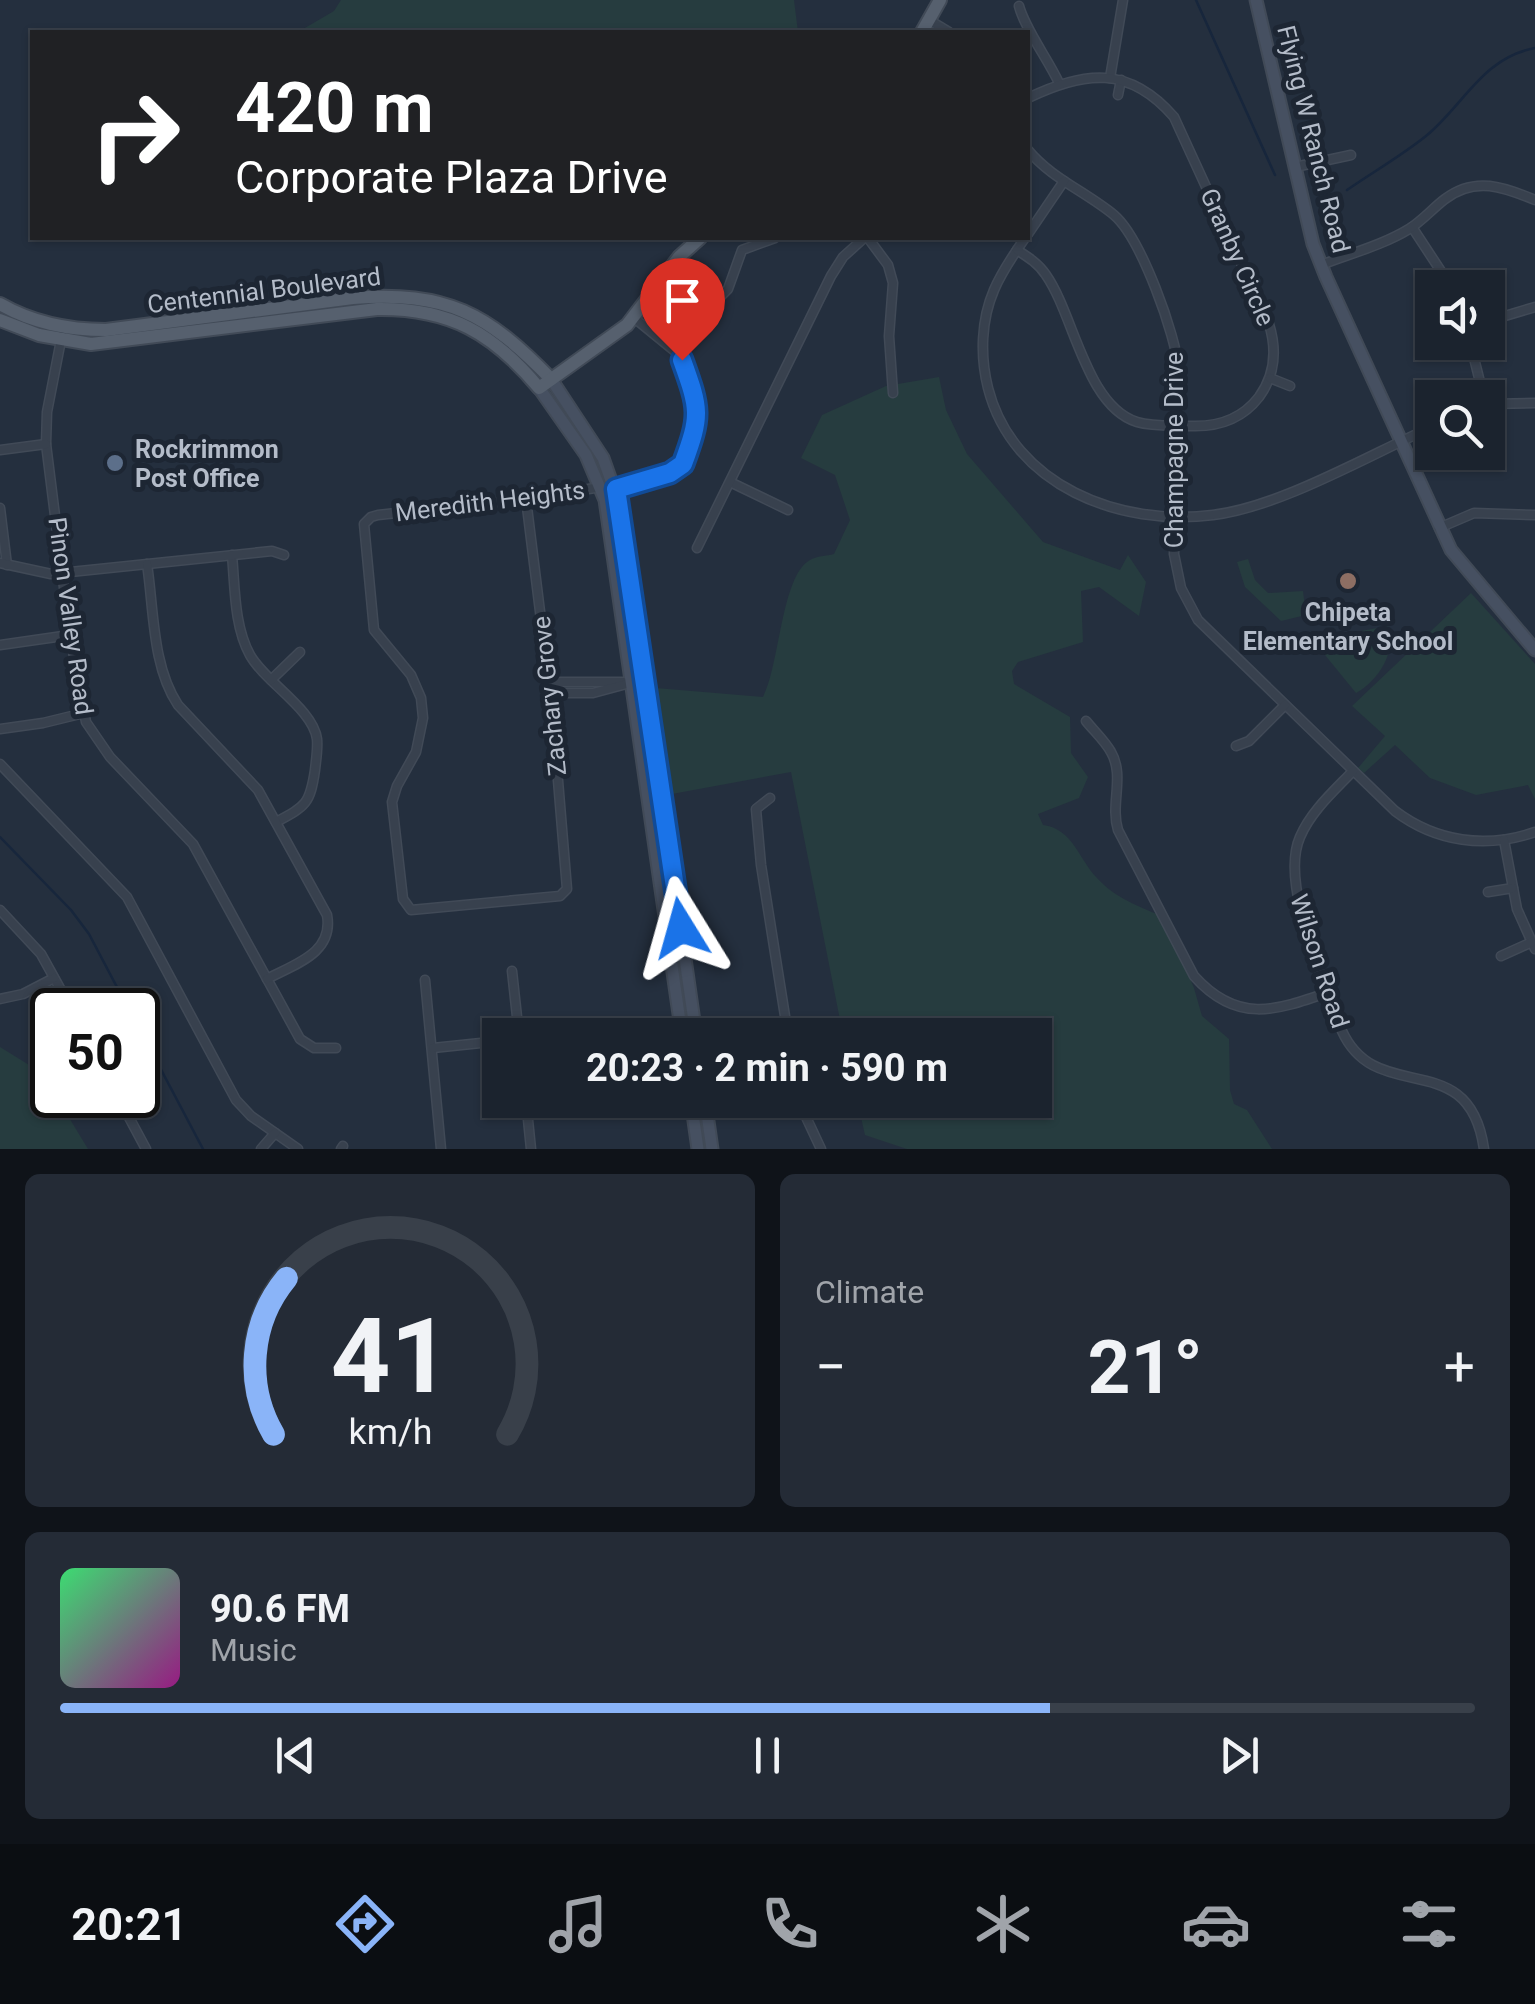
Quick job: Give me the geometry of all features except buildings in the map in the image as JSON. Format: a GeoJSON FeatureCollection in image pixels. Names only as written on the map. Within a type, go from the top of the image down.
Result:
{"type":"FeatureCollection","features":[{"type":"Feature","properties":{"kind":"main road"},"geometry":{"type":"LineString","coordinates":[[923,30],[940,0]]}},
{"type":"Feature","properties":{"kind":"main road","name":"Flying W Ranch Road"},"geometry":{"type":"LineString","coordinates":[[1256,0],[1321,265],[1439,528],[1458,560],[1535,650]]}},
{"type":"Feature","properties":{"kind":"main road"},"geometry":{"type":"LineString","coordinates":[[539,388],[619,332],[698,240]]}},
{"type":"Feature","properties":{"kind":"main road","name":"Centennial Boulevard"},"geometry":{"type":"LineString","coordinates":[[0,304],[62,334],[353,298],[402,297],[445,305],[484,321],[514,341],[551,379],[598,448],[616,489],[680,1018]]}},
{"type":"Feature","properties":{"kind":"main road","name":"Centennial Boulevard"},"geometry":{"type":"LineString","coordinates":[[0,320],[91,344],[397,309],[467,325],[516,360],[586,455],[601,487],[639,681],[693,1018]]}},
{"type":"Feature","properties":{"kind":"main road"},"geometry":{"type":"LineString","coordinates":[[694,1118],[698,1149]]}},
{"type":"Feature","properties":{"kind":"main road"},"geometry":{"type":"LineString","coordinates":[[708,1118],[712,1149]]}},
{"type":"Feature","properties":{"kind":"street"},"geometry":{"type":"LineString","coordinates":[[1110,78],[1123,0]]}},
{"type":"Feature","properties":{"kind":"street"},"geometry":{"type":"LineString","coordinates":[[1019,6],[1030,30]]}},
{"type":"Feature","properties":{"kind":"street"},"geometry":{"type":"LineString","coordinates":[[929,20],[946,30]]}},
{"type":"Feature","properties":{"kind":"street"},"geometry":{"type":"LineString","coordinates":[[1030,31],[1059,83]]}},
{"type":"Feature","properties":{"kind":"street","name":"Granby Circle"},"geometry":{"type":"LineString","coordinates":[[1030,97],[1059,83],[1084,77],[1110,78],[1162,103],[1181,128],[1269,324],[1274,354],[1270,378]]}},
{"type":"Feature","properties":{"kind":"street"},"geometry":{"type":"LineString","coordinates":[[1118,95],[1121,80]]}},
{"type":"Feature","properties":{"kind":"street","name":"Champagne Drive"},"geometry":{"type":"LineString","coordinates":[[1030,152],[1118,218],[1168,319],[1177,348],[1175,566],[1191,610],[1208,631],[1396,811],[1424,830],[1464,840],[1504,840],[1535,832]]}},
{"type":"Feature","properties":{"kind":"street"},"geometry":{"type":"LineString","coordinates":[[1295,166],[1351,155]]}},
{"type":"Feature","properties":{"kind":"street"},"geometry":{"type":"LineString","coordinates":[[1030,230],[1064,181]]}},
{"type":"Feature","properties":{"kind":"street"},"geometry":{"type":"LineString","coordinates":[[1321,265],[1412,227],[1446,198],[1469,187],[1499,186],[1534,197]]}},
{"type":"Feature","properties":{"kind":"street"},"geometry":{"type":"LineString","coordinates":[[1412,227],[1440,270]]}},
{"type":"Feature","properties":{"kind":"street"},"geometry":{"type":"LineString","coordinates":[[656,336],[688,302],[714,301],[724,294],[742,250],[770,240]]}},
{"type":"Feature","properties":{"kind":"street"},"geometry":{"type":"LineString","coordinates":[[696,548],[831,276],[843,257],[864,240]]}},
{"type":"Feature","properties":{"kind":"street"},"geometry":{"type":"LineString","coordinates":[[868,240],[888,265],[894,283],[889,336],[892,393]]}},
{"type":"Feature","properties":{"kind":"street"},"geometry":{"type":"LineString","coordinates":[[1023,240],[994,288],[984,331],[985,377],[1002,424],[1032,464],[1069,490],[1128,512],[1174,517],[1225,513],[1256,505],[1415,434]]}},
{"type":"Feature","properties":{"kind":"street"},"geometry":{"type":"LineString","coordinates":[[1017,250],[1046,274],[1110,406],[1136,422],[1196,426],[1226,422],[1249,408],[1270,378],[1290,386]]}},
{"type":"Feature","properties":{"kind":"street"},"geometry":{"type":"LineString","coordinates":[[1505,316],[1535,307]]}},
{"type":"Feature","properties":{"kind":"street"},"geometry":{"type":"LineString","coordinates":[[616,489],[678,470],[697,427],[696,398],[682,360],[633,317]]}},
{"type":"Feature","properties":{"kind":"street","name":"Pinon Valley Road"},"geometry":{"type":"LineString","coordinates":[[62,334],[47,412],[46,444],[70,635],[89,729],[193,844],[300,1040],[314,1048],[336,1048]]}},
{"type":"Feature","properties":{"kind":"street"},"geometry":{"type":"LineString","coordinates":[[1505,404],[1535,403]]}},
{"type":"Feature","properties":{"kind":"street"},"geometry":{"type":"LineString","coordinates":[[0,450],[46,444]]}},
{"type":"Feature","properties":{"kind":"street"},"geometry":{"type":"LineString","coordinates":[[732,482],[788,510]]}},
{"type":"Feature","properties":{"kind":"street","name":"Meredith Heights"},"geometry":{"type":"LineString","coordinates":[[566,892],[560,896],[416,911],[407,908],[402,900],[392,802],[416,752],[424,718],[411,675],[374,630],[364,528],[366,520],[378,515],[601,487]]}},
{"type":"Feature","properties":{"kind":"street","name":"Zachary Grove"},"geometry":{"type":"LineString","coordinates":[[526,499],[549,682],[566,892]]}},
{"type":"Feature","properties":{"kind":"street"},"geometry":{"type":"LineString","coordinates":[[0,508],[4,564],[42,574],[272,552],[284,556]]}},
{"type":"Feature","properties":{"kind":"street"},"geometry":{"type":"LineString","coordinates":[[1439,528],[1474,513],[1535,514]]}},
{"type":"Feature","properties":{"kind":"street"},"geometry":{"type":"LineString","coordinates":[[232,555],[241,632],[251,656],[308,720],[318,745],[310,798],[303,807],[276,822]]}},
{"type":"Feature","properties":{"kind":"street"},"geometry":{"type":"LineString","coordinates":[[147,564],[168,690],[178,706],[254,784],[328,916],[326,941],[318,951],[267,980]]}},
{"type":"Feature","properties":{"kind":"street"},"geometry":{"type":"LineString","coordinates":[[0,645],[70,635]]}},
{"type":"Feature","properties":{"kind":"street"},"geometry":{"type":"LineString","coordinates":[[271,680],[300,652]]}},
{"type":"Feature","properties":{"kind":"street"},"geometry":{"type":"LineString","coordinates":[[549,682],[639,681]]}},
{"type":"Feature","properties":{"kind":"street"},"geometry":{"type":"LineString","coordinates":[[550,693],[592,693],[639,681]]}},
{"type":"Feature","properties":{"kind":"street"},"geometry":{"type":"LineString","coordinates":[[1236,746],[1249,740],[1285,705]]}},
{"type":"Feature","properties":{"kind":"street"},"geometry":{"type":"LineString","coordinates":[[0,728],[84,713]]}},
{"type":"Feature","properties":{"kind":"street"},"geometry":{"type":"LineString","coordinates":[[1086,721],[1116,762],[1114,810],[1118,830],[1194,976],[1222,1000],[1254,1010],[1286,1007],[1329,992]]}},
{"type":"Feature","properties":{"kind":"street"},"geometry":{"type":"LineString","coordinates":[[0,764],[128,897],[232,1093],[251,1116],[298,1149]]}},
{"type":"Feature","properties":{"kind":"street","name":"Wilson Road"},"geometry":{"type":"LineString","coordinates":[[1353,770],[1308,823],[1293,864],[1296,895],[1342,1032],[1358,1056],[1381,1070],[1443,1085],[1459,1094],[1476,1117],[1484,1149]]}},
{"type":"Feature","properties":{"kind":"street"},"geometry":{"type":"LineString","coordinates":[[770,798],[756,810],[785,1018]]}},
{"type":"Feature","properties":{"kind":"street"},"geometry":{"type":"LineString","coordinates":[[1502,956],[1534,945],[1517,909],[1504,840]]}},
{"type":"Feature","properties":{"kind":"street"},"geometry":{"type":"LineString","coordinates":[[1488,892],[1512,888]]}},
{"type":"Feature","properties":{"kind":"street"},"geometry":{"type":"LineString","coordinates":[[0,910],[36,947],[60,988]]}},
{"type":"Feature","properties":{"kind":"street"},"geometry":{"type":"LineString","coordinates":[[512,971],[517,1018]]}},
{"type":"Feature","properties":{"kind":"street"},"geometry":{"type":"LineString","coordinates":[[0,999],[23,994],[54,978]]}},
{"type":"Feature","properties":{"kind":"street"},"geometry":{"type":"LineString","coordinates":[[425,980],[441,1149]]}},
{"type":"Feature","properties":{"kind":"street"},"geometry":{"type":"LineString","coordinates":[[433,1048],[482,1043]]}},
{"type":"Feature","properties":{"kind":"street"},"geometry":{"type":"LineString","coordinates":[[130,1118],[146,1149]]}},
{"type":"Feature","properties":{"kind":"street"},"geometry":{"type":"LineString","coordinates":[[528,1118],[531,1149]]}},
{"type":"Feature","properties":{"kind":"street"},"geometry":{"type":"LineString","coordinates":[[806,1118],[821,1149]]}},
{"type":"Feature","properties":{"kind":"street"},"geometry":{"type":"LineString","coordinates":[[261,1149],[274,1132]]}},
{"type":"Feature","properties":{"kind":"green space"},"geometry":{"type":"Polygon","coordinates":[[[341,0],[794,0],[798,30],[301,30],[334,11],[341,0]]]}},
{"type":"Feature","properties":{"kind":"green space"},"geometry":{"type":"Polygon","coordinates":[[[939,377],[946,410],[967,454],[1043,542],[1120,570],[1128,555],[1146,582],[1139,616],[1099,587],[1081,591],[1083,642],[1018,662],[1012,671],[1014,684],[1070,717],[1071,753],[1088,777],[1079,798],[1038,814],[1043,825],[1068,838],[1104,885],[1164,917],[1202,1016],[1229,1039],[1234,1104],[1247,1110],[1272,1149],[907,1149],[865,1135],[861,1118],[1052,1118],[1052,1018],[840,1018],[791,772],[672,794],[656,688],[763,697],[787,602],[800,569],[810,560],[834,554],[850,520],[835,475],[801,458],[822,415],[886,386],[939,377]]]}},
{"type":"Feature","properties":{"kind":"green space"},"geometry":{"type":"Polygon","coordinates":[[[1248,559],[1255,580],[1268,593],[1303,591],[1306,615],[1281,621],[1245,587],[1237,562],[1248,559]]]}},
{"type":"Feature","properties":{"kind":"green space"},"geometry":{"type":"Polygon","coordinates":[[[1471,593],[1535,664],[1535,799],[1528,785],[1476,795],[1430,778],[1395,745],[1364,773],[1358,768],[1385,736],[1352,706],[1471,593]]]}},
{"type":"Feature","properties":{"kind":"green space"},"geometry":{"type":"Polygon","coordinates":[[[1388,626],[1390,645],[1384,664],[1372,681],[1356,693],[1316,644],[1318,639],[1388,626]]]}},
{"type":"Feature","properties":{"kind":"green space"},"geometry":{"type":"Polygon","coordinates":[[[0,1047],[30,1066],[30,1118],[69,1118],[88,1149],[0,1149],[0,1047]]]}},
{"type":"Feature","properties":{"kind":"waterway"},"geometry":{"type":"LineString","coordinates":[[1196,0],[1275,175]]}},
{"type":"Feature","properties":{"kind":"waterway"},"geometry":{"type":"LineString","coordinates":[[1347,190],[1426,136],[1487,72],[1517,53],[1535,48]]}},
{"type":"Feature","properties":{"kind":"waterway"},"geometry":{"type":"LineString","coordinates":[[0,837],[71,910],[89,934],[117,988]]}},
{"type":"Feature","properties":{"kind":"waterway"},"geometry":{"type":"LineString","coordinates":[[160,1068],[203,1149]]}},
{"type":"Feature","properties":{"kind":"place","name":"Rockrimmon Post Office"},"geometry":{"type":"Point","coordinates":[115,463]}},
{"type":"Feature","properties":{"kind":"place","name":"Chipeta Elementary School"},"geometry":{"type":"Point","coordinates":[1348,581]}},
{"type":"Feature","properties":{"kind":"route"},"geometry":{"type":"LineString","coordinates":[[681,928],[616,489],[670,473],[683,464],[697,427],[698,408],[682,360]]}}]}
